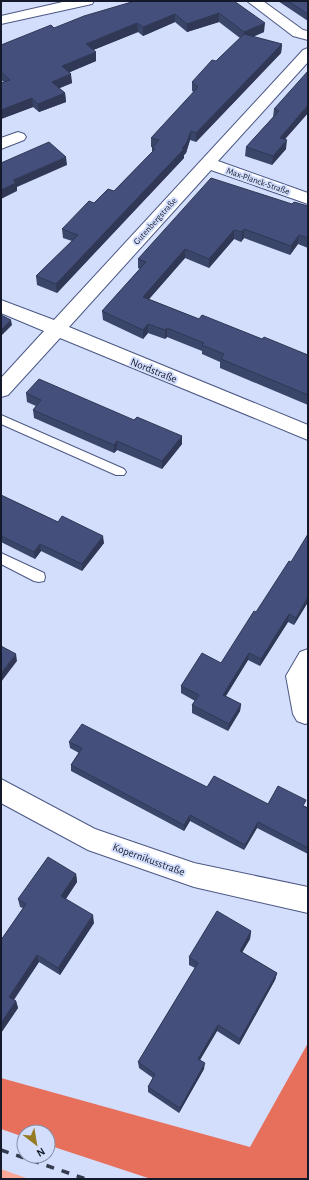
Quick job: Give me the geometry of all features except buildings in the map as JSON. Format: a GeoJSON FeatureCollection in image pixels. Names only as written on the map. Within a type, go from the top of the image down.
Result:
{"type":"FeatureCollection","features":[{"type":"Feature","properties":{"kind":"street"},"geometry":{"type":"LineString","coordinates":[[1,20],[87,1]]}},
{"type":"Feature","properties":{"kind":"street"},"geometry":{"type":"LineString","coordinates":[[254,1],[298,32],[308,36]]}},
{"type":"Feature","properties":{"kind":"street","name":"Gutenbergstraße"},"geometry":{"type":"LineString","coordinates":[[1,390],[308,53]]}},
{"type":"Feature","properties":{"kind":"street"},"geometry":{"type":"LineString","coordinates":[[1,144],[18,137]]}},
{"type":"Feature","properties":{"kind":"street","name":"Max-Planck-Straße"},"geometry":{"type":"LineString","coordinates":[[207,164],[308,199]]}},
{"type":"Feature","properties":{"kind":"street","name":"Nordstraße"},"geometry":{"type":"LineString","coordinates":[[1,306],[308,433]]}},
{"type":"Feature","properties":{"kind":"street"},"geometry":{"type":"LineString","coordinates":[[305,714],[298,676],[308,659]]}},
{"type":"Feature","properties":{"kind":"street","name":"Kopernikusstraße"},"geometry":{"type":"LineString","coordinates":[[1,790],[95,840],[194,875],[308,900]]}},
{"type":"Feature","properties":{"kind":"lane"},"geometry":{"type":"LineString","coordinates":[[1,419],[120,472]]}},
{"type":"Feature","properties":{"kind":"lane"},"geometry":{"type":"LineString","coordinates":[[1,558],[39,577]]}},
{"type":"Feature","properties":{"kind":"shaded area"},"geometry":{"type":"Polygon","coordinates":[[[308,1043],[308,1179],[151,1179],[56,1148],[56,1124],[16,1124],[16,1134],[1,1129],[1,1078],[250,1147],[308,1043]]]}},
{"type":"Feature","properties":{"kind":"shaded area"},"geometry":{"type":"Polygon","coordinates":[[[1,1169],[29,1179],[1,1179],[1,1169]]]}},
{"type":"Feature","properties":{"kind":"railway"},"geometry":{"type":"LineString","coordinates":[[1,1150],[86,1179]]}}]}
